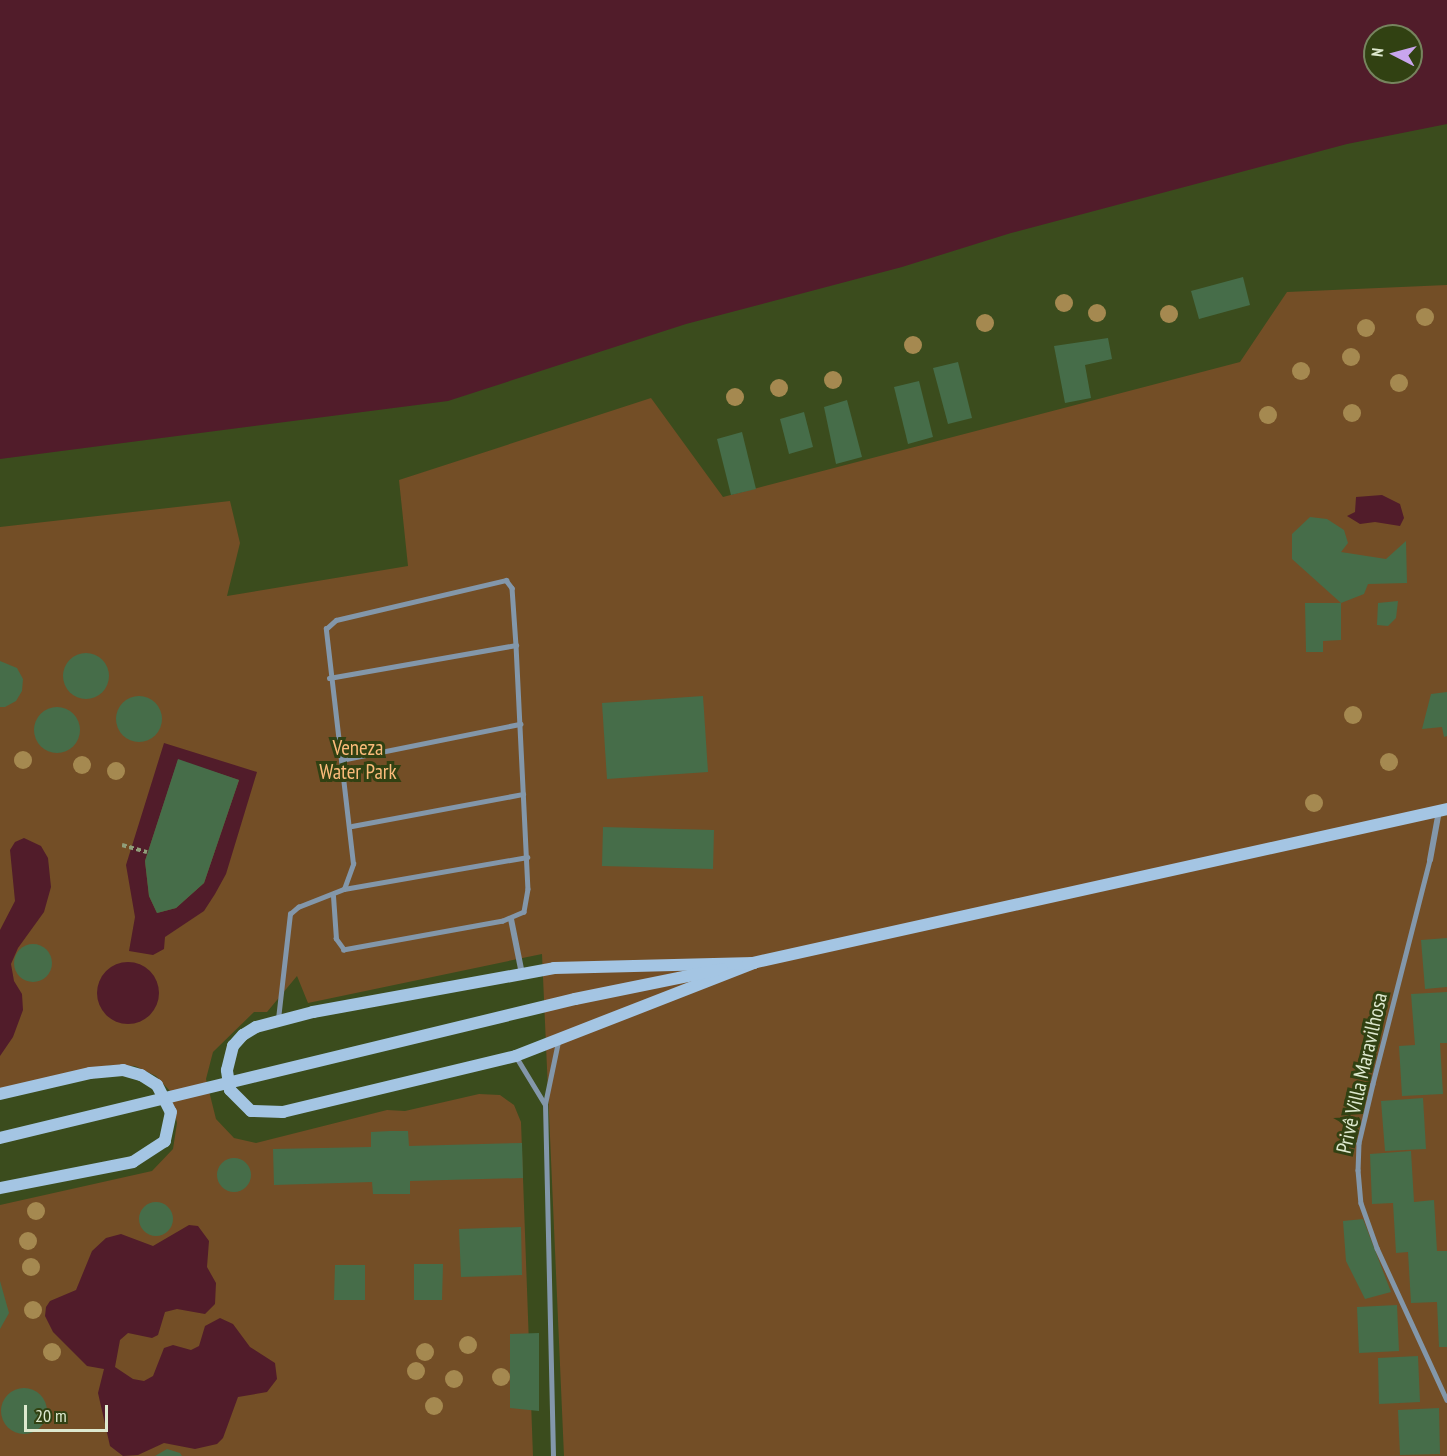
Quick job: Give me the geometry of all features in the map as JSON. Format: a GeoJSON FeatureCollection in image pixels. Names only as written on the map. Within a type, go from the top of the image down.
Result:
{"type":"FeatureCollection","features":[{"type":"Feature","properties":{"kind":"main road"},"geometry":{"type":"LineString","coordinates":[[0,1138],[575,999],[754,963],[1443,810]]}},
{"type":"Feature","properties":{"kind":"main road"},"geometry":{"type":"LineString","coordinates":[[754,963],[558,1042],[516,1056],[283,1112],[251,1111],[230,1090],[227,1070],[233,1046],[256,1027],[278,1021],[554,968],[754,963]]}},
{"type":"Feature","properties":{"kind":"main road"},"geometry":{"type":"LineString","coordinates":[[0,1094],[90,1072],[123,1070],[141,1075],[157,1085],[171,1112],[165,1141],[134,1162],[0,1188]]}},
{"type":"Feature","properties":{"kind":"street","name":"Privê Villa Maravilhosa"},"geometry":{"type":"LineString","coordinates":[[1430,860],[1443,810]]}},
{"type":"Feature","properties":{"kind":"street"},"geometry":{"type":"LineString","coordinates":[[511,919],[522,974]]}},
{"type":"Feature","properties":{"kind":"lane"},"geometry":{"type":"LineString","coordinates":[[333,897],[336,939],[344,950],[511,919],[519,917],[527,907],[516,645],[512,588],[506,580],[498,579],[330,623],[325,646],[352,826],[353,864],[344,889]]}},
{"type":"Feature","properties":{"kind":"lane"},"geometry":{"type":"LineString","coordinates":[[329,678],[516,645]]}},
{"type":"Feature","properties":{"kind":"lane"},"geometry":{"type":"LineString","coordinates":[[341,760],[520,724]]}},
{"type":"Feature","properties":{"kind":"lane"},"geometry":{"type":"LineString","coordinates":[[352,826],[523,794]]}},
{"type":"Feature","properties":{"kind":"lane"},"geometry":{"type":"LineString","coordinates":[[278,1021],[290,914],[307,903],[333,897],[344,889],[526,857]]}},
{"type":"Feature","properties":{"kind":"lane","name":"Privê Villa Maravilhosa"},"geometry":{"type":"LineString","coordinates":[[1430,860],[1359,1143],[1358,1170],[1361,1203],[1377,1248],[1447,1401]]}},
{"type":"Feature","properties":{"kind":"lane"},"geometry":{"type":"LineString","coordinates":[[553,1456],[545,1104],[558,1042]]}},
{"type":"Feature","properties":{"kind":"lane"},"geometry":{"type":"LineString","coordinates":[[516,1056],[545,1104]]}},
{"type":"Feature","properties":{"kind":"path"},"geometry":{"type":"LineString","coordinates":[[122,845],[147,852]]}},
{"type":"Feature","properties":{"kind":"green space","name":"Veneza Water Park"},"geometry":{"type":"Polygon","coordinates":[[[1447,285],[1447,1456],[564,1456],[542,954],[308,1003],[297,976],[267,1012],[254,1012],[213,1052],[206,1079],[216,1119],[234,1138],[256,1143],[387,1110],[405,1111],[479,1094],[500,1095],[514,1105],[521,1122],[533,1456],[0,1456],[0,1205],[152,1171],[173,1149],[177,1123],[170,1091],[156,1076],[135,1066],[111,1065],[0,1090],[0,527],[230,501],[240,543],[227,596],[408,566],[399,480],[651,398],[723,497],[1240,362],[1287,292],[1447,285]]]}},
{"type":"Feature","properties":{"kind":"shaded area"},"geometry":{"type":"Polygon","coordinates":[[[0,0],[1447,0],[1447,124],[1347,144],[1011,233],[902,267],[686,324],[448,401],[0,459],[0,0]]]}},
{"type":"Feature","properties":{"kind":"shaded area"},"geometry":{"type":"Polygon","coordinates":[[[1382,495],[1400,504],[1404,518],[1400,526],[1375,522],[1360,524],[1347,516],[1355,512],[1356,497],[1382,495]]]}},
{"type":"Feature","properties":{"kind":"shaded area"},"geometry":{"type":"Polygon","coordinates":[[[164,743],[257,772],[226,874],[215,894],[204,911],[165,937],[164,949],[153,955],[129,951],[135,917],[126,865],[164,743]],[[178,760],[145,861],[149,896],[157,913],[176,908],[204,883],[239,780],[178,760]]]}},
{"type":"Feature","properties":{"kind":"shaded area"},"geometry":{"type":"Polygon","coordinates":[[[24,838],[41,846],[48,858],[51,887],[44,912],[18,948],[11,964],[14,981],[22,994],[23,1010],[13,1037],[0,1056],[0,930],[15,901],[10,850],[15,842],[24,838]]]}},
{"type":"Feature","properties":{"kind":"shaded area"},"geometry":{"type":"Polygon","coordinates":[[[122,962],[134,962],[150,971],[157,981],[159,993],[157,1005],[150,1015],[134,1024],[122,1024],[111,1019],[102,1010],[97,999],[97,987],[102,976],[111,967],[122,962]]]}},
{"type":"Feature","properties":{"kind":"shaded area"},"geometry":{"type":"Polygon","coordinates":[[[189,1225],[198,1226],[209,1241],[207,1267],[216,1283],[215,1304],[205,1314],[177,1309],[165,1312],[158,1335],[152,1338],[128,1333],[120,1340],[115,1367],[133,1379],[144,1381],[153,1376],[164,1348],[173,1345],[191,1350],[199,1346],[205,1326],[220,1318],[233,1324],[250,1347],[275,1363],[277,1379],[267,1392],[238,1397],[223,1438],[217,1444],[195,1449],[164,1443],[138,1455],[123,1456],[110,1446],[98,1393],[104,1369],[87,1366],[53,1332],[45,1316],[46,1307],[50,1301],[76,1290],[92,1251],[106,1238],[121,1234],[153,1246],[189,1225]]]}},
{"type":"Feature","properties":{"kind":"building"},"geometry":{"type":"Polygon","coordinates":[[[1243,277],[1250,305],[1199,319],[1191,291],[1243,277]]]}},
{"type":"Feature","properties":{"kind":"building"},"geometry":{"type":"Polygon","coordinates":[[[1108,338],[1112,359],[1085,365],[1091,398],[1065,403],[1054,346],[1108,338]]]}},
{"type":"Feature","properties":{"kind":"building"},"geometry":{"type":"Polygon","coordinates":[[[958,362],[972,418],[948,424],[933,368],[958,362]]]}},
{"type":"Feature","properties":{"kind":"building"},"geometry":{"type":"Polygon","coordinates":[[[919,381],[933,437],[908,444],[894,387],[919,381]]]}},
{"type":"Feature","properties":{"kind":"building"},"geometry":{"type":"Polygon","coordinates":[[[847,400],[862,457],[836,464],[824,407],[847,400]]]}},
{"type":"Feature","properties":{"kind":"building"},"geometry":{"type":"Polygon","coordinates":[[[804,412],[813,447],[789,454],[780,419],[804,412]]]}},
{"type":"Feature","properties":{"kind":"building"},"geometry":{"type":"Polygon","coordinates":[[[742,432],[756,489],[731,495],[717,439],[742,432]]]}},
{"type":"Feature","properties":{"kind":"building"},"geometry":{"type":"Polygon","coordinates":[[[1310,517],[1327,519],[1344,530],[1348,543],[1341,552],[1386,559],[1406,541],[1407,583],[1368,584],[1364,594],[1341,603],[1292,559],[1292,534],[1310,517]]]}},
{"type":"Feature","properties":{"kind":"building"},"geometry":{"type":"Polygon","coordinates":[[[1398,601],[1396,618],[1388,626],[1377,625],[1378,603],[1398,601]]]}},
{"type":"Feature","properties":{"kind":"building"},"geometry":{"type":"Polygon","coordinates":[[[1305,603],[1341,603],[1341,640],[1323,641],[1323,652],[1306,652],[1305,603]]]}},
{"type":"Feature","properties":{"kind":"building"},"geometry":{"type":"Polygon","coordinates":[[[86,653],[102,660],[109,676],[102,692],[86,699],[70,692],[63,676],[70,660],[86,653]]]}},
{"type":"Feature","properties":{"kind":"building"},"geometry":{"type":"Polygon","coordinates":[[[0,661],[17,668],[23,679],[22,691],[16,701],[5,707],[0,707],[0,661]]]}},
{"type":"Feature","properties":{"kind":"building"},"geometry":{"type":"Polygon","coordinates":[[[1447,692],[1447,736],[1444,737],[1442,727],[1422,729],[1431,694],[1447,692]]]}},
{"type":"Feature","properties":{"kind":"building"},"geometry":{"type":"Polygon","coordinates":[[[139,696],[148,697],[155,703],[161,710],[161,728],[155,735],[148,741],[139,742],[130,741],[123,735],[117,728],[116,719],[117,710],[123,703],[130,697],[139,696]]]}},
{"type":"Feature","properties":{"kind":"building"},"geometry":{"type":"Polygon","coordinates":[[[703,696],[708,772],[607,779],[602,703],[703,696]]]}},
{"type":"Feature","properties":{"kind":"building"},"geometry":{"type":"Polygon","coordinates":[[[57,707],[66,708],[73,714],[79,721],[79,739],[73,746],[66,752],[57,753],[48,752],[41,746],[35,739],[34,730],[35,721],[41,714],[48,708],[57,707]]]}},
{"type":"Feature","properties":{"kind":"building"},"geometry":{"type":"Polygon","coordinates":[[[178,759],[239,780],[204,883],[176,908],[157,913],[149,896],[145,861],[178,759]]]}},
{"type":"Feature","properties":{"kind":"building"},"geometry":{"type":"Polygon","coordinates":[[[603,827],[714,830],[713,869],[602,866],[603,827]]]}},
{"type":"Feature","properties":{"kind":"building"},"geometry":{"type":"Polygon","coordinates":[[[1447,938],[1447,987],[1425,989],[1421,940],[1447,938]]]}},
{"type":"Feature","properties":{"kind":"building"},"geometry":{"type":"Polygon","coordinates":[[[33,944],[47,949],[52,963],[47,977],[33,982],[19,977],[14,963],[19,949],[33,944]]]}},
{"type":"Feature","properties":{"kind":"building"},"geometry":{"type":"Polygon","coordinates":[[[1447,992],[1447,1043],[1440,1043],[1443,1094],[1402,1096],[1399,1046],[1415,1045],[1411,994],[1447,992]]]}},
{"type":"Feature","properties":{"kind":"building"},"geometry":{"type":"Polygon","coordinates":[[[1423,1098],[1426,1149],[1385,1151],[1381,1101],[1423,1098]]]}},
{"type":"Feature","properties":{"kind":"building"},"geometry":{"type":"Polygon","coordinates":[[[408,1131],[409,1146],[522,1143],[523,1178],[410,1181],[410,1194],[373,1194],[372,1182],[274,1185],[273,1149],[371,1147],[371,1132],[408,1131]]]}},
{"type":"Feature","properties":{"kind":"building"},"geometry":{"type":"Polygon","coordinates":[[[1411,1151],[1414,1202],[1434,1200],[1437,1251],[1447,1251],[1447,1347],[1439,1347],[1437,1302],[1411,1303],[1408,1252],[1396,1253],[1393,1203],[1372,1204],[1370,1154],[1411,1151]]]}},
{"type":"Feature","properties":{"kind":"building"},"geometry":{"type":"Polygon","coordinates":[[[234,1158],[246,1163],[251,1175],[246,1187],[234,1192],[222,1187],[217,1175],[222,1163],[234,1158]]]}},
{"type":"Feature","properties":{"kind":"building"},"geometry":{"type":"Polygon","coordinates":[[[156,1202],[168,1207],[173,1219],[168,1231],[156,1236],[144,1231],[139,1219],[144,1207],[156,1202]]]}},
{"type":"Feature","properties":{"kind":"building"},"geometry":{"type":"Polygon","coordinates":[[[1363,1219],[1391,1292],[1365,1299],[1346,1261],[1343,1221],[1363,1219]]]}},
{"type":"Feature","properties":{"kind":"building"},"geometry":{"type":"Polygon","coordinates":[[[521,1227],[522,1275],[461,1277],[459,1229],[521,1227]]]}},
{"type":"Feature","properties":{"kind":"building"},"geometry":{"type":"Polygon","coordinates":[[[414,1264],[443,1264],[442,1300],[414,1300],[414,1264]]]}},
{"type":"Feature","properties":{"kind":"building"},"geometry":{"type":"Polygon","coordinates":[[[335,1265],[365,1265],[365,1300],[334,1300],[335,1265]]]}},
{"type":"Feature","properties":{"kind":"building"},"geometry":{"type":"Polygon","coordinates":[[[0,1281],[9,1313],[0,1329],[0,1281]]]}},
{"type":"Feature","properties":{"kind":"building"},"geometry":{"type":"Polygon","coordinates":[[[1397,1305],[1399,1351],[1359,1353],[1357,1307],[1397,1305]]]}},
{"type":"Feature","properties":{"kind":"building"},"geometry":{"type":"Polygon","coordinates":[[[539,1333],[539,1411],[510,1408],[510,1334],[539,1333]]]}},
{"type":"Feature","properties":{"kind":"building"},"geometry":{"type":"Polygon","coordinates":[[[1418,1356],[1420,1402],[1379,1404],[1378,1358],[1418,1356]]]}},
{"type":"Feature","properties":{"kind":"building"},"geometry":{"type":"Polygon","coordinates":[[[24,1388],[33,1389],[41,1394],[46,1402],[46,1420],[41,1428],[33,1433],[24,1434],[15,1433],[7,1428],[2,1420],[1,1411],[2,1402],[7,1394],[15,1389],[24,1388]]]}},
{"type":"Feature","properties":{"kind":"building"},"geometry":{"type":"Polygon","coordinates":[[[1439,1408],[1440,1454],[1400,1455],[1398,1410],[1439,1408]]]}},
{"type":"Feature","properties":{"kind":"building"},"geometry":{"type":"Polygon","coordinates":[[[167,1449],[180,1453],[182,1456],[155,1456],[167,1449]]]}}]}
